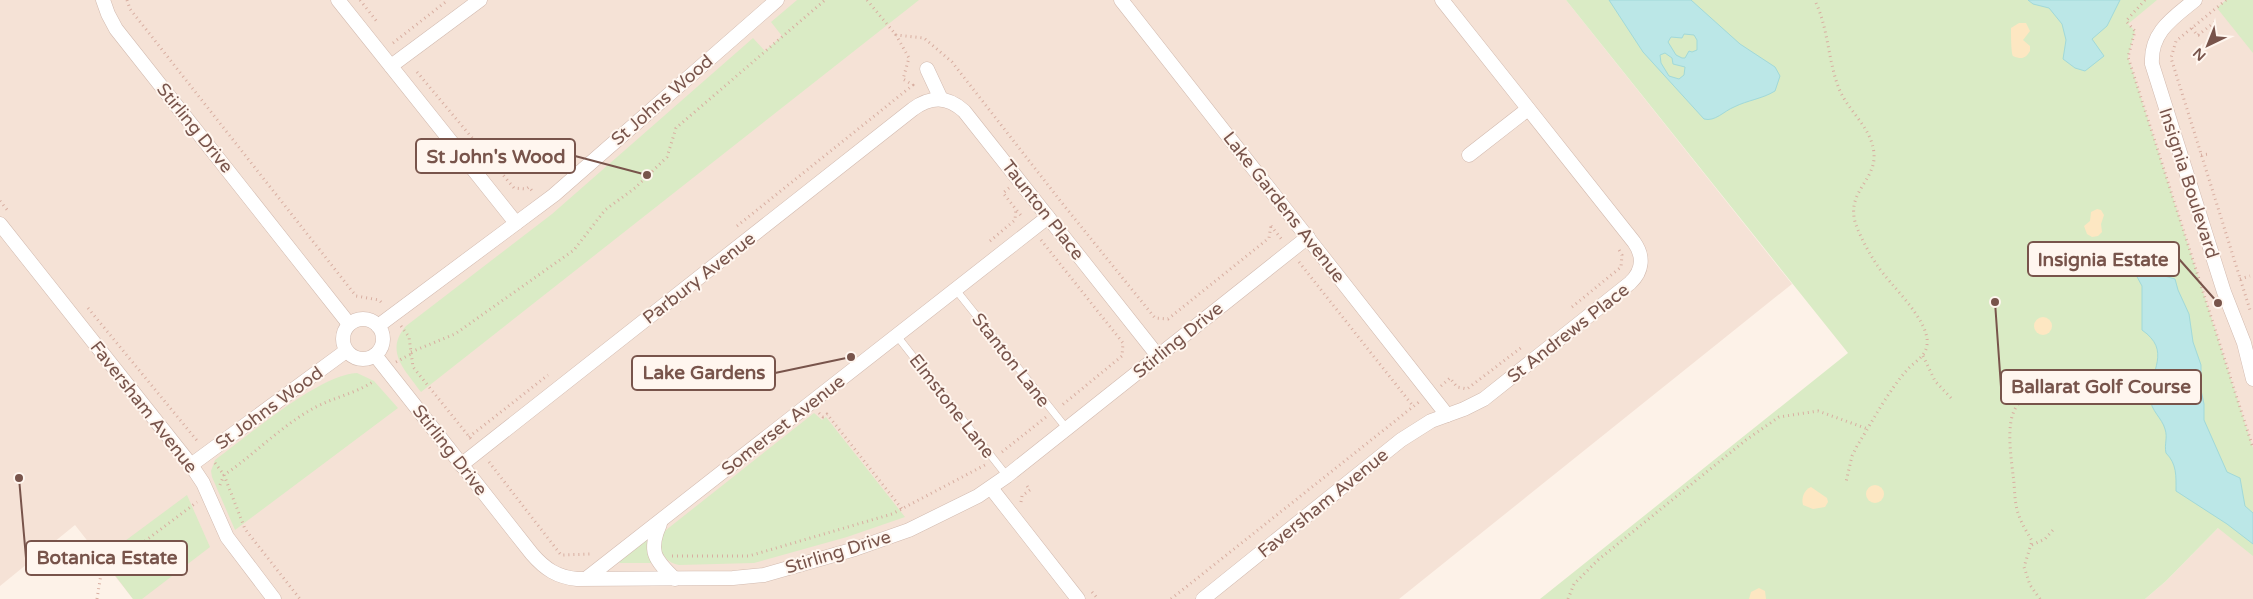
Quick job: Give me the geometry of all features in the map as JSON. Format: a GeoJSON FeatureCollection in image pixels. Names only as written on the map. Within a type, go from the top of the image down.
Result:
{"type":"FeatureCollection","features":[{"type":"Feature","properties":{"kind":"street","name":"Stirling Drive"},"geometry":{"type":"LineString","coordinates":[[103,0],[112,22],[123,38],[349,324]]}},
{"type":"Feature","properties":{"kind":"street"},"geometry":{"type":"LineString","coordinates":[[338,0],[516,224]]}},
{"type":"Feature","properties":{"kind":"street"},"geometry":{"type":"LineString","coordinates":[[391,66],[480,0]]}},
{"type":"Feature","properties":{"kind":"street","name":"St Johns Wood"},"geometry":{"type":"LineString","coordinates":[[378,326],[542,204],[776,0]]}},
{"type":"Feature","properties":{"kind":"street","name":"Lake Gardens Avenue"},"geometry":{"type":"LineString","coordinates":[[1121,0],[1432,392],[1447,415]]}},
{"type":"Feature","properties":{"kind":"street","name":"St Andrews Place"},"geometry":{"type":"LineString","coordinates":[[1442,0],[1629,235],[1637,246],[1641,259],[1639,271],[1632,282],[1490,394],[1468,407],[1447,415]]}},
{"type":"Feature","properties":{"kind":"street","name":"Insignia Boulevard"},"geometry":{"type":"LineString","coordinates":[[2195,0],[2166,24],[2158,35],[2153,48],[2152,64],[2224,292],[2249,341],[2253,379]]}},
{"type":"Feature","properties":{"kind":"street"},"geometry":{"type":"LineString","coordinates":[[927,69],[940,99]]}},
{"type":"Feature","properties":{"kind":"street","name":"Taunton Place"},"geometry":{"type":"LineString","coordinates":[[940,99],[953,102],[964,111],[1158,356]]}},
{"type":"Feature","properties":{"kind":"street","name":"Parbury Avenue"},"geometry":{"type":"LineString","coordinates":[[461,465],[913,109],[927,101],[940,99]]}},
{"type":"Feature","properties":{"kind":"street"},"geometry":{"type":"LineString","coordinates":[[1469,155],[1528,109]]}},
{"type":"Feature","properties":{"kind":"street","name":"Somerset Avenue"},"geometry":{"type":"LineString","coordinates":[[587,578],[1048,217]]}},
{"type":"Feature","properties":{"kind":"street","name":"Faversham Avenue"},"geometry":{"type":"LineString","coordinates":[[0,224],[191,465],[208,494],[227,538],[274,599]]}},
{"type":"Feature","properties":{"kind":"street","name":"Stirling Drive"},"geometry":{"type":"LineString","coordinates":[[376,355],[461,465],[546,569],[563,576],[587,578],[675,579],[756,576],[855,549],[909,530],[991,488],[1308,237]]}},
{"type":"Feature","properties":{"kind":"street"},"geometry":{"type":"LineString","coordinates":[[367,319],[378,326],[382,332],[382,344],[376,355],[363,360],[351,356],[346,351],[342,340],[345,329],[349,324],[354,320],[367,319]]}},
{"type":"Feature","properties":{"kind":"street","name":"St Johns Wood"},"geometry":{"type":"LineString","coordinates":[[191,465],[346,351]]}},
{"type":"Feature","properties":{"kind":"street","name":"Faversham Avenue"},"geometry":{"type":"LineString","coordinates":[[1203,599],[1401,440],[1423,426],[1447,415]]}},
{"type":"Feature","properties":{"kind":"street"},"geometry":{"type":"LineString","coordinates":[[991,488],[1078,599]]}},
{"type":"Feature","properties":{"kind":"street"},"geometry":{"type":"LineString","coordinates":[[660,522],[653,541],[655,555],[661,566],[675,579]]}},
{"type":"Feature","properties":{"kind":"lane","name":"Stanton Lane"},"geometry":{"type":"LineString","coordinates":[[956,290],[1067,429]]}},
{"type":"Feature","properties":{"kind":"lane","name":"Elmstone Lane"},"geometry":{"type":"LineString","coordinates":[[897,336],[1007,476]]}},
{"type":"Feature","properties":{"kind":"path"},"geometry":{"type":"LineString","coordinates":[[127,0],[130,9],[356,296],[379,300],[408,335],[413,367],[561,555],[590,555]]}},
{"type":"Feature","properties":{"kind":"path"},"geometry":{"type":"LineString","coordinates":[[393,43],[448,0]]}},
{"type":"Feature","properties":{"kind":"path"},"geometry":{"type":"LineString","coordinates":[[395,363],[411,353],[455,334],[574,250],[606,210],[635,188],[667,157],[676,128],[825,0]]}},
{"type":"Feature","properties":{"kind":"path"},"geometry":{"type":"LineString","coordinates":[[867,0],[896,36]]}},
{"type":"Feature","properties":{"kind":"path"},"geometry":{"type":"LineString","coordinates":[[2145,0],[2126,21],[2134,31],[2128,57],[2253,448]]}},
{"type":"Feature","properties":{"kind":"path"},"geometry":{"type":"LineString","coordinates":[[2226,0],[2176,40],[2170,58],[2250,310],[2253,311]]}},
{"type":"Feature","properties":{"kind":"path"},"geometry":{"type":"LineString","coordinates":[[1816,3],[1823,21],[1840,90],[1868,133],[1873,149],[1874,161],[1871,170],[1854,203],[1855,219],[1877,266],[1900,293],[1925,331],[1927,345],[1923,356],[1902,376],[1852,456],[1846,482]]}},
{"type":"Feature","properties":{"kind":"path"},"geometry":{"type":"LineString","coordinates":[[2198,35],[2215,22]]}},
{"type":"Feature","properties":{"kind":"path"},"geometry":{"type":"LineString","coordinates":[[2192,28],[2198,35],[2203,36]]}},
{"type":"Feature","properties":{"kind":"path"},"geometry":{"type":"LineString","coordinates":[[404,57],[514,188],[526,189],[528,187],[542,204]]}},
{"type":"Feature","properties":{"kind":"path"},"geometry":{"type":"LineString","coordinates":[[730,232],[913,85]]}},
{"type":"Feature","properties":{"kind":"path"},"geometry":{"type":"LineString","coordinates":[[2201,155],[2209,154]]}},
{"type":"Feature","properties":{"kind":"path"},"geometry":{"type":"LineString","coordinates":[[0,201],[12,216]]}},
{"type":"Feature","properties":{"kind":"path"},"geometry":{"type":"LineString","coordinates":[[1062,203],[1155,318],[1168,319],[1269,238],[1271,225],[1413,406]]}},
{"type":"Feature","properties":{"kind":"path"},"geometry":{"type":"LineString","coordinates":[[1016,208],[1123,343],[1122,356]]}},
{"type":"Feature","properties":{"kind":"path"},"geometry":{"type":"LineString","coordinates":[[1571,309],[1622,267],[1622,255],[1616,246],[1629,235]]}},
{"type":"Feature","properties":{"kind":"path"},"geometry":{"type":"LineString","coordinates":[[2240,279],[2250,276]]}},
{"type":"Feature","properties":{"kind":"path"},"geometry":{"type":"LineString","coordinates":[[87,307],[224,475],[244,529],[300,599]]}},
{"type":"Feature","properties":{"kind":"path"},"geometry":{"type":"LineString","coordinates":[[1171,599],[1450,378],[1457,387],[1467,389],[1527,344]]}},
{"type":"Feature","properties":{"kind":"path"},"geometry":{"type":"LineString","coordinates":[[1923,356],[1935,380],[1952,399]]}},
{"type":"Feature","properties":{"kind":"path"},"geometry":{"type":"LineString","coordinates":[[468,437],[553,371]]}},
{"type":"Feature","properties":{"kind":"path"},"geometry":{"type":"LineString","coordinates":[[97,599],[101,574],[219,487],[224,475],[283,428],[316,407],[356,392],[374,381]]}},
{"type":"Feature","properties":{"kind":"path"},"geometry":{"type":"LineString","coordinates":[[2040,599],[2030,585],[2024,567],[2032,541],[2017,511],[2008,441],[2014,413],[2021,401],[2038,396],[2048,399]]}},
{"type":"Feature","properties":{"kind":"path"},"geometry":{"type":"LineString","coordinates":[[811,403],[823,417],[827,414],[902,509]]}},
{"type":"Feature","properties":{"kind":"path"},"geometry":{"type":"LineString","coordinates":[[1568,599],[1574,584],[1598,560],[1746,440],[1779,417],[1818,411],[1868,429]]}},
{"type":"Feature","properties":{"kind":"path"},"geometry":{"type":"LineString","coordinates":[[655,555],[749,556],[892,514],[982,468],[993,459]]}},
{"type":"Feature","properties":{"kind":"path"},"geometry":{"type":"LineString","coordinates":[[2031,546],[2045,539],[2053,530]]}},
{"type":"Feature","properties":{"kind":"shaded area"},"geometry":{"type":"Polygon","coordinates":[[[0,0],[1566,0],[1792,284],[1399,599],[133,599],[75,525],[0,586],[0,0]]]}},
{"type":"Feature","properties":{"kind":"shaded area"},"geometry":{"type":"Polygon","coordinates":[[[2087,0],[2253,0],[2253,599],[2145,599],[2166,581],[2218,528],[2087,0]]]}},
{"type":"Feature","properties":{"kind":"green space"},"geometry":{"type":"Polygon","coordinates":[[[797,0],[919,0],[421,392],[403,368],[397,352],[400,335],[406,326],[552,214],[753,38],[765,51],[782,36],[771,22],[797,0]]]}},
{"type":"Feature","properties":{"kind":"green space"},"geometry":{"type":"Polygon","coordinates":[[[1566,0],[2157,0],[2128,24],[2135,31],[2128,57],[2253,448],[2253,556],[2218,528],[2166,581],[2145,599],[1540,599],[1848,353],[1566,0]]]}},
{"type":"Feature","properties":{"kind":"green space"},"geometry":{"type":"Polygon","coordinates":[[[2226,0],[2253,0],[2253,53],[2217,8],[2226,0]]]}},
{"type":"Feature","properties":{"kind":"green space"},"geometry":{"type":"Polygon","coordinates":[[[357,373],[374,381],[398,408],[235,530],[212,477],[211,471],[215,460],[264,422],[304,395],[341,376],[357,373]]]}},
{"type":"Feature","properties":{"kind":"green space"},"geometry":{"type":"Polygon","coordinates":[[[814,413],[822,420],[826,417],[905,517],[847,537],[754,563],[679,565],[668,561],[660,546],[662,535],[666,530],[814,413]]]}},
{"type":"Feature","properties":{"kind":"green space"},"geometry":{"type":"Polygon","coordinates":[[[187,495],[210,547],[142,599],[133,599],[102,558],[187,495]]]}},
{"type":"Feature","properties":{"kind":"green space"},"geometry":{"type":"Polygon","coordinates":[[[649,534],[647,547],[652,563],[620,563],[618,561],[649,534]]]}},
{"type":"Feature","properties":{"kind":"sand"},"geometry":{"type":"Polygon","coordinates":[[[2019,23],[2026,23],[2030,31],[2023,40],[2030,46],[2030,51],[2025,57],[2021,58],[2013,56],[2011,47],[2011,28],[2019,23]]]}},
{"type":"Feature","properties":{"kind":"sand"},"geometry":{"type":"Polygon","coordinates":[[[2097,209],[2101,210],[2104,215],[2101,224],[2102,232],[2098,236],[2092,237],[2087,234],[2084,226],[2090,221],[2091,212],[2097,209]]]}},
{"type":"Feature","properties":{"kind":"sand"},"geometry":{"type":"Polygon","coordinates":[[[2043,317],[2049,320],[2052,326],[2049,332],[2043,335],[2037,332],[2034,326],[2037,320],[2043,317]]]}},
{"type":"Feature","properties":{"kind":"sand"},"geometry":{"type":"Polygon","coordinates":[[[1871,485],[1879,485],[1884,490],[1882,501],[1871,503],[1866,498],[1866,490],[1871,485]]]}},
{"type":"Feature","properties":{"kind":"sand"},"geometry":{"type":"Polygon","coordinates":[[[1811,487],[1827,498],[1828,502],[1825,507],[1813,509],[1803,505],[1804,494],[1811,487]]]}},
{"type":"Feature","properties":{"kind":"sand"},"geometry":{"type":"Polygon","coordinates":[[[1759,588],[1765,591],[1766,599],[1749,599],[1751,592],[1759,588]]]}},
{"type":"Feature","properties":{"kind":"water"},"geometry":{"type":"Polygon","coordinates":[[[1609,0],[1691,0],[1740,44],[1775,67],[1780,76],[1775,91],[1708,120],[1704,119],[1643,52],[1609,0]],[[1684,34],[1682,38],[1671,37],[1668,42],[1676,55],[1682,58],[1685,58],[1689,51],[1697,50],[1697,40],[1694,35],[1684,34]],[[1665,53],[1660,55],[1661,63],[1669,76],[1679,79],[1684,75],[1685,67],[1673,64],[1672,58],[1665,53]]]}},
{"type":"Feature","properties":{"kind":"water"},"geometry":{"type":"Polygon","coordinates":[[[2028,0],[2120,0],[2107,26],[2092,39],[2104,56],[2085,71],[2075,68],[2063,59],[2066,40],[2062,24],[2049,8],[2033,4],[2028,0]]]}},
{"type":"Feature","properties":{"kind":"water"},"geometry":{"type":"Polygon","coordinates":[[[2144,259],[2154,273],[2175,279],[2189,314],[2193,342],[2201,365],[2204,420],[2227,472],[2240,478],[2245,506],[2253,513],[2253,544],[2227,524],[2176,491],[2174,466],[2166,453],[2165,429],[2152,407],[2150,398],[2158,353],[2151,338],[2142,330],[2142,286],[2135,273],[2137,263],[2144,259]]]}},
{"type":"Feature","properties":{"kind":"place","name":"St John's Wood"},"geometry":{"type":"Point","coordinates":[647,175]}},
{"type":"Feature","properties":{"kind":"place","name":"Ballarat Golf Course"},"geometry":{"type":"Point","coordinates":[1995,302]}},
{"type":"Feature","properties":{"kind":"place","name":"Insignia Estate"},"geometry":{"type":"Point","coordinates":[2218,303]}},
{"type":"Feature","properties":{"kind":"place","name":"Lake Gardens"},"geometry":{"type":"Point","coordinates":[851,357]}},
{"type":"Feature","properties":{"kind":"place","name":"Botanica Estate"},"geometry":{"type":"Point","coordinates":[19,478]}}]}
